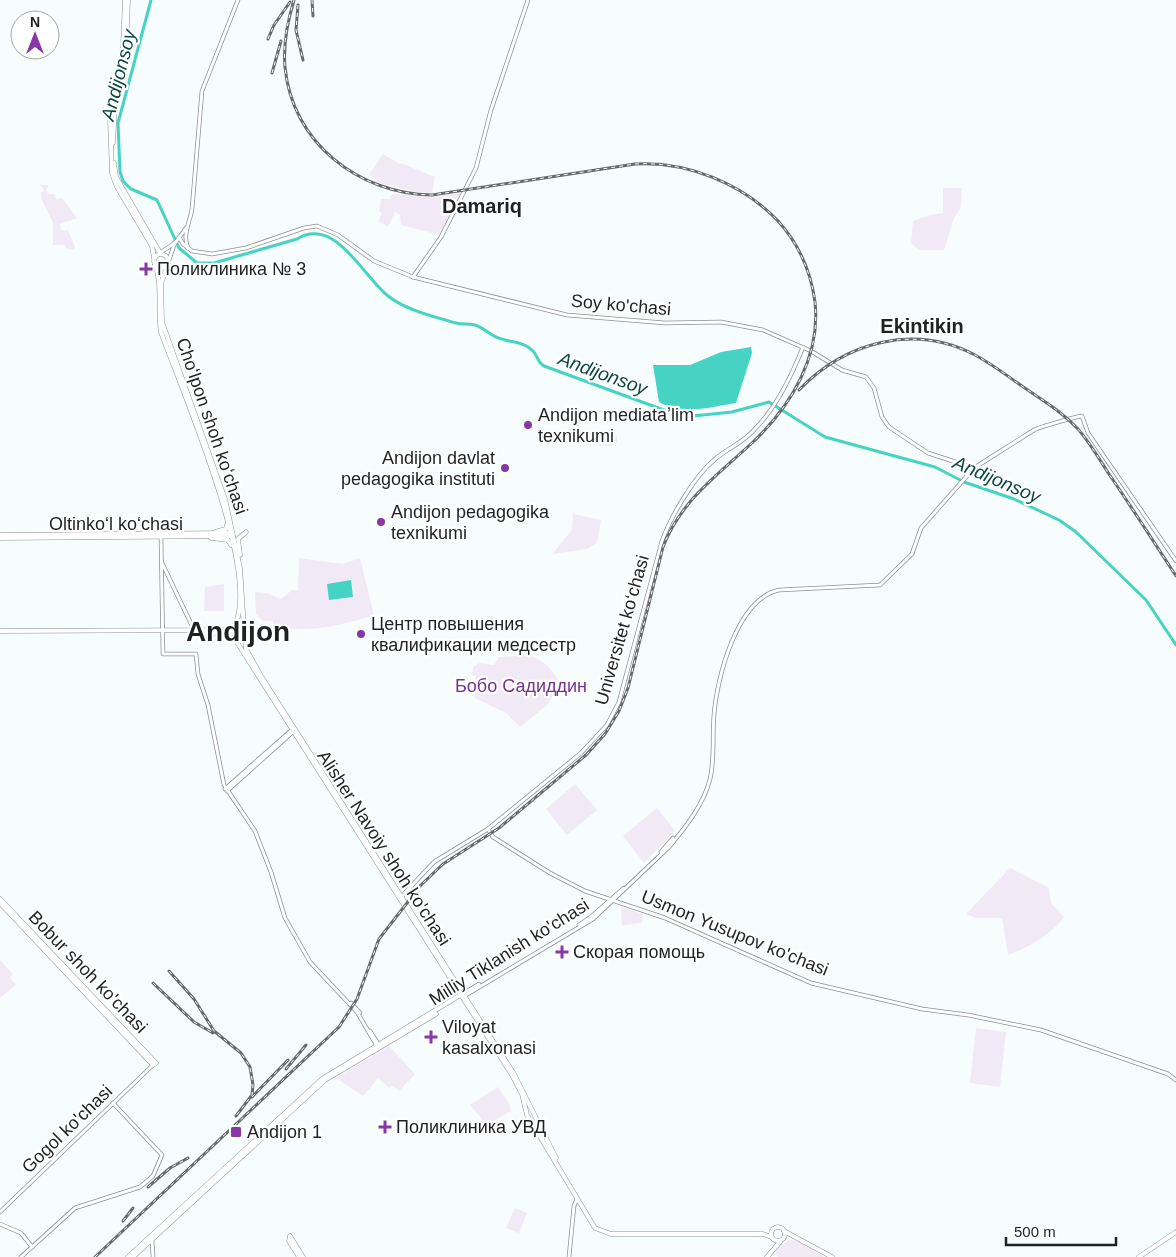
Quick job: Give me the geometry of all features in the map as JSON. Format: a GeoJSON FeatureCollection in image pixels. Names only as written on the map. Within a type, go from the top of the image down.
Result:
{"type":"FeatureCollection","features":[{"type":"Feature","properties":{"kind":"main road"},"geometry":{"type":"LineString","coordinates":[[127,0],[126,47],[114,119],[115,172],[120,185],[160,253],[167,256],[168,263]]}},
{"type":"Feature","properties":{"kind":"main road"},"geometry":{"type":"LineString","coordinates":[[127,0],[123,46],[110,119],[112,173],[117,187],[152,246],[155,265],[162,268],[168,263],[176,242],[187,227]]}},
{"type":"Feature","properties":{"kind":"main road"},"geometry":{"type":"LineString","coordinates":[[188,248],[186,241],[187,227],[192,206],[202,91],[238,0]]}},
{"type":"Feature","properties":{"kind":"main road"},"geometry":{"type":"LineString","coordinates":[[413,278],[441,238],[476,168],[491,110],[528,0]]}},
{"type":"Feature","properties":{"kind":"main road","name":"Soy ko'chasi"},"geometry":{"type":"LineString","coordinates":[[188,248],[200,254],[229,251],[304,228],[317,226],[338,235],[374,261],[413,278],[578,318],[665,323],[725,323],[763,330],[803,347],[842,370],[866,377],[874,388],[882,417],[890,426],[928,453],[974,468]]}},
{"type":"Feature","properties":{"kind":"main road"},"geometry":{"type":"LineString","coordinates":[[179,237],[188,248]]}},
{"type":"Feature","properties":{"kind":"main road"},"geometry":{"type":"LineString","coordinates":[[154,258],[176,242]]}},
{"type":"Feature","properties":{"kind":"main road","name":"Choʻlpon shoh koʻchasi"},"geometry":{"type":"LineString","coordinates":[[168,263],[161,284],[162,318],[180,379],[216,479],[232,535],[240,586],[244,630]]}},
{"type":"Feature","properties":{"kind":"main road","name":"Choʻlpon shoh koʻchasi"},"geometry":{"type":"LineString","coordinates":[[155,265],[158,278],[158,310],[161,332],[219,479],[240,568],[240,613],[232,635]]}},
{"type":"Feature","properties":{"kind":"main road","name":"Universitet kо‘chasi"},"geometry":{"type":"LineString","coordinates":[[402,896],[434,862],[488,829],[581,753],[607,725],[619,702],[662,541],[672,520],[706,468],[714,459],[746,438],[772,406],[803,347]]}},
{"type":"Feature","properties":{"kind":"main road","name":"Milliy Tiklanish ko'chasi"},"geometry":{"type":"LineString","coordinates":[[151,1238],[241,1158],[328,1076],[593,919],[669,847],[700,802],[710,778],[714,715],[718,690],[729,649],[746,614],[761,598],[770,592],[880,585],[912,554],[921,528],[974,468],[1034,430],[1044,425],[1062,422],[1074,416],[1082,416],[1088,433],[1176,562]]}},
{"type":"Feature","properties":{"kind":"main road"},"geometry":{"type":"LineString","coordinates":[[213,533],[227,528],[225,511]]}},
{"type":"Feature","properties":{"kind":"main road"},"geometry":{"type":"LineString","coordinates":[[240,568],[238,539],[246,532]]}},
{"type":"Feature","properties":{"kind":"main road","name":"Oltinkoʻl koʻchasi"},"geometry":{"type":"LineString","coordinates":[[0,537],[213,533],[232,535]]}},
{"type":"Feature","properties":{"kind":"main road","name":"Oltinkoʻl koʻchasi"},"geometry":{"type":"LineString","coordinates":[[73,536],[161,537],[171,535],[207,537],[232,535]]}},
{"type":"Feature","properties":{"kind":"main road"},"geometry":{"type":"LineString","coordinates":[[161,537],[163,654],[194,654],[196,656],[198,674],[208,705],[226,790],[255,831],[271,872],[285,918],[310,962],[358,1010],[378,1046]]}},
{"type":"Feature","properties":{"kind":"main road"},"geometry":{"type":"LineString","coordinates":[[207,537],[228,540],[234,553]]}},
{"type":"Feature","properties":{"kind":"main road"},"geometry":{"type":"LineString","coordinates":[[162,563],[195,631]]}},
{"type":"Feature","properties":{"kind":"main road"},"geometry":{"type":"LineString","coordinates":[[0,632],[163,632],[225,630],[241,625],[244,630],[239,638],[232,635],[195,631]]}},
{"type":"Feature","properties":{"kind":"main road","name":"Alisher Navoiy shoh ko'chasi"},"geometry":{"type":"LineString","coordinates":[[244,630],[246,649],[257,672]]}},
{"type":"Feature","properties":{"kind":"main road","name":"Alisher Navoiy shoh ko'chasi"},"geometry":{"type":"LineString","coordinates":[[232,635],[464,995]]}},
{"type":"Feature","properties":{"kind":"main road"},"geometry":{"type":"LineString","coordinates":[[226,790],[293,730]]}},
{"type":"Feature","properties":{"kind":"main road","name":"Usmon Yusupov ko'chasi"},"geometry":{"type":"LineString","coordinates":[[488,829],[493,837],[550,873],[585,891],[666,918],[811,983],[922,1009],[1041,1030],[1168,1074],[1176,1080]]}},
{"type":"Feature","properties":{"kind":"main road","name":"Alisher Navoiy shoh ko'chasi"},"geometry":{"type":"LineString","coordinates":[[381,866],[402,896],[513,1075]]}},
{"type":"Feature","properties":{"kind":"main road","name":"Bobur shoh ko'chasi"},"geometry":{"type":"LineString","coordinates":[[0,901],[154,1064]]}},
{"type":"Feature","properties":{"kind":"main road","name":"Gogol ko'chasi"},"geometry":{"type":"LineString","coordinates":[[0,1212],[154,1064]]}},
{"type":"Feature","properties":{"kind":"main road"},"geometry":{"type":"LineString","coordinates":[[513,1075],[522,1094],[527,1115],[564,1174]]}},
{"type":"Feature","properties":{"kind":"main road"},"geometry":{"type":"LineString","coordinates":[[513,1075],[578,1201],[594,1226],[604,1233],[639,1235],[762,1234],[776,1227],[832,1257]]}},
{"type":"Feature","properties":{"kind":"main road"},"geometry":{"type":"LineString","coordinates":[[21,1257],[75,1208],[140,1187],[153,1176],[162,1155],[113,1103]]}},
{"type":"Feature","properties":{"kind":"main road"},"geometry":{"type":"LineString","coordinates":[[570,1257],[578,1201]]}},
{"type":"Feature","properties":{"kind":"main road"},"geometry":{"type":"LineString","coordinates":[[0,1224],[21,1233],[32,1247]]}},
{"type":"Feature","properties":{"kind":"main road"},"geometry":{"type":"LineString","coordinates":[[771,1231],[772,1250]]}},
{"type":"Feature","properties":{"kind":"main road"},"geometry":{"type":"LineString","coordinates":[[784,1231],[784,1238]]}},
{"type":"Feature","properties":{"kind":"main road"},"geometry":{"type":"LineString","coordinates":[[1139,1257],[1176,1232]]}},
{"type":"Feature","properties":{"kind":"main road"},"geometry":{"type":"LineString","coordinates":[[762,1234],[780,1242]]}},
{"type":"Feature","properties":{"kind":"main road"},"geometry":{"type":"LineString","coordinates":[[299,1257],[289,1241],[290,1236],[303,1257]]}},
{"type":"Feature","properties":{"kind":"main road"},"geometry":{"type":"LineString","coordinates":[[766,1257],[784,1238],[789,1236],[798,1238]]}},
{"type":"Feature","properties":{"kind":"main road"},"geometry":{"type":"LineString","coordinates":[[128,1257],[151,1238]]}},
{"type":"Feature","properties":{"kind":"main road"},"geometry":{"type":"LineString","coordinates":[[133,1257],[151,1238]]}},
{"type":"Feature","properties":{"kind":"main road"},"geometry":{"type":"LineString","coordinates":[[151,1238],[153,1257]]}},
{"type":"Feature","properties":{"kind":"green space"},"geometry":{"type":"Polygon","coordinates":[[[383,154],[400,164],[435,177],[432,193],[416,192],[376,182],[377,179],[369,175],[383,154]]]}},
{"type":"Feature","properties":{"kind":"green space"},"geometry":{"type":"Polygon","coordinates":[[[40,185],[49,185],[46,190],[49,194],[55,194],[56,199],[62,198],[77,218],[60,224],[61,230],[68,230],[75,247],[74,250],[67,249],[65,245],[53,245],[53,223],[41,198],[41,192],[44,191],[40,185]]]}},
{"type":"Feature","properties":{"kind":"green space"},"geometry":{"type":"Polygon","coordinates":[[[943,188],[962,188],[961,207],[954,218],[944,250],[919,250],[911,243],[913,221],[943,213],[943,188]]]}},
{"type":"Feature","properties":{"kind":"green space"},"geometry":{"type":"Polygon","coordinates":[[[459,193],[460,195],[440,235],[401,225],[400,215],[395,212],[388,227],[378,221],[382,214],[379,211],[381,199],[390,199],[392,194],[432,197],[459,193]]]}},
{"type":"Feature","properties":{"kind":"green space"},"geometry":{"type":"Polygon","coordinates":[[[592,431],[612,432],[617,437],[617,442],[612,446],[590,445],[586,439],[592,431]]]}},
{"type":"Feature","properties":{"kind":"green space"},"geometry":{"type":"Polygon","coordinates":[[[573,514],[601,520],[597,543],[587,549],[552,554],[572,530],[573,514]]]}},
{"type":"Feature","properties":{"kind":"green space"},"geometry":{"type":"Polygon","coordinates":[[[299,558],[343,564],[360,558],[374,615],[324,628],[311,629],[286,628],[273,625],[273,621],[263,621],[256,614],[255,592],[267,593],[281,599],[292,590],[298,590],[299,558]]]}},
{"type":"Feature","properties":{"kind":"green space"},"geometry":{"type":"Polygon","coordinates":[[[224,584],[224,611],[204,611],[205,587],[224,584]]]}},
{"type":"Feature","properties":{"kind":"green space","name":"Бобо Садиддин"},"geometry":{"type":"Polygon","coordinates":[[[529,655],[548,666],[560,683],[547,705],[520,727],[506,713],[475,698],[476,676],[472,675],[473,667],[479,663],[494,665],[499,657],[529,655]]]}},
{"type":"Feature","properties":{"kind":"green space"},"geometry":{"type":"Polygon","coordinates":[[[575,784],[597,810],[567,835],[546,809],[575,784]]]}},
{"type":"Feature","properties":{"kind":"green space"},"geometry":{"type":"Polygon","coordinates":[[[657,808],[675,831],[644,863],[623,836],[657,808]]]}},
{"type":"Feature","properties":{"kind":"green space"},"geometry":{"type":"Polygon","coordinates":[[[1010,868],[1049,888],[1051,903],[1064,917],[1039,940],[1008,955],[1002,918],[976,918],[966,914],[1010,868]]]}},
{"type":"Feature","properties":{"kind":"green space"},"geometry":{"type":"Polygon","coordinates":[[[621,907],[643,914],[642,923],[622,925],[621,907]]]}},
{"type":"Feature","properties":{"kind":"green space"},"geometry":{"type":"Polygon","coordinates":[[[0,960],[13,974],[10,978],[16,985],[0,998],[0,960]]]}},
{"type":"Feature","properties":{"kind":"green space"},"geometry":{"type":"Polygon","coordinates":[[[976,1028],[1006,1032],[1000,1087],[970,1083],[976,1028]]]}},
{"type":"Feature","properties":{"kind":"green space"},"geometry":{"type":"Polygon","coordinates":[[[389,1046],[415,1074],[399,1091],[392,1085],[389,1088],[378,1078],[363,1096],[336,1078],[389,1046]]]}},
{"type":"Feature","properties":{"kind":"green space"},"geometry":{"type":"Polygon","coordinates":[[[498,1087],[510,1105],[511,1111],[487,1125],[470,1105],[498,1087]]]}},
{"type":"Feature","properties":{"kind":"green space"},"geometry":{"type":"Polygon","coordinates":[[[515,1208],[527,1213],[519,1233],[506,1228],[515,1208]]]}},
{"type":"Feature","properties":{"kind":"green space"},"geometry":{"type":"Polygon","coordinates":[[[790,1240],[799,1241],[824,1257],[778,1257],[775,1253],[782,1244],[790,1240]]]}},
{"type":"Feature","properties":{"kind":"shaded area"},"geometry":{"type":"Polygon","coordinates":[[[751,347],[752,353],[736,403],[687,410],[678,409],[659,402],[653,365],[690,365],[721,352],[751,347]]]}},
{"type":"Feature","properties":{"kind":"shaded area"},"geometry":{"type":"Polygon","coordinates":[[[351,580],[353,597],[329,600],[327,584],[351,580]]]}},
{"type":"Feature","properties":{"kind":"waterway","name":"Andijonsoy"},"geometry":{"type":"LineString","coordinates":[[151,0],[118,123],[120,172],[123,181],[131,189],[157,200],[179,248],[197,263],[214,263],[311,234],[324,235],[336,241],[347,251],[378,287],[395,301],[430,316],[458,324],[475,325],[499,338],[529,347],[544,366],[683,417],[732,412],[769,402],[825,437],[935,467],[964,482],[1014,499],[1059,520],[1076,532],[1146,600],[1176,645]]}},
{"type":"Feature","properties":{"kind":"railway"},"geometry":{"type":"LineString","coordinates":[[95,1257],[339,1027],[357,999],[379,939],[421,885],[443,864],[499,828],[586,755],[605,734],[619,711],[628,688],[663,547],[671,530],[680,515],[702,489],[753,442],[780,413],[800,379],[808,361],[813,342],[816,322],[813,291],[807,269],[792,239],[778,221],[764,208],[730,185],[712,177],[674,166],[635,164],[432,195],[405,192],[379,185],[355,174],[334,159],[315,141],[301,119],[290,94],[285,67],[285,42],[294,0]]}},
{"type":"Feature","properties":{"kind":"railway"},"geometry":{"type":"LineString","coordinates":[[312,0],[313,16]]}},
{"type":"Feature","properties":{"kind":"railway"},"geometry":{"type":"LineString","coordinates":[[268,39],[274,25],[290,2]]}},
{"type":"Feature","properties":{"kind":"railway"},"geometry":{"type":"LineString","coordinates":[[298,5],[296,30],[303,60]]}},
{"type":"Feature","properties":{"kind":"railway"},"geometry":{"type":"LineString","coordinates":[[272,73],[281,41]]}},
{"type":"Feature","properties":{"kind":"railway"},"geometry":{"type":"LineString","coordinates":[[799,390],[817,373],[837,360],[859,349],[881,342],[905,339],[928,340],[952,345],[975,355],[1049,404],[1077,428],[1094,450],[1176,576]]}},
{"type":"Feature","properties":{"kind":"railway"},"geometry":{"type":"LineString","coordinates":[[169,971],[194,999],[214,1031],[241,1053],[250,1067],[253,1085],[252,1095],[236,1116]]}},
{"type":"Feature","properties":{"kind":"railway"},"geometry":{"type":"LineString","coordinates":[[153,983],[194,1022],[213,1033]]}},
{"type":"Feature","properties":{"kind":"railway"},"geometry":{"type":"LineString","coordinates":[[286,1069],[306,1045]]}},
{"type":"Feature","properties":{"kind":"railway"},"geometry":{"type":"LineString","coordinates":[[252,1097],[288,1060]]}},
{"type":"Feature","properties":{"kind":"railway"},"geometry":{"type":"LineString","coordinates":[[148,1187],[170,1168],[188,1158]]}},
{"type":"Feature","properties":{"kind":"railway"},"geometry":{"type":"LineString","coordinates":[[123,1221],[133,1208]]}},
{"type":"Feature","properties":{"kind":"place","name":"Поликлиника № 3"},"geometry":{"type":"Point","coordinates":[146,269]}},
{"type":"Feature","properties":{"kind":"place","name":"Andijon mediataʼlim texnikumi"},"geometry":{"type":"Point","coordinates":[528,425]}},
{"type":"Feature","properties":{"kind":"place","name":"Andijon davlat pedagogika instituti"},"geometry":{"type":"Point","coordinates":[505,468]}},
{"type":"Feature","properties":{"kind":"place","name":"Andijon pedagogika texnikumi"},"geometry":{"type":"Point","coordinates":[381,522]}},
{"type":"Feature","properties":{"kind":"place","name":"Центр повышения квалификации медсестр"},"geometry":{"type":"Point","coordinates":[361,634]}},
{"type":"Feature","properties":{"kind":"place","name":"Скорая помощь"},"geometry":{"type":"Point","coordinates":[562,952]}},
{"type":"Feature","properties":{"kind":"place","name":"Viloyat kasalxonasi"},"geometry":{"type":"Point","coordinates":[431,1037]}},
{"type":"Feature","properties":{"kind":"place","name":"Поликлиника УВД"},"geometry":{"type":"Point","coordinates":[385,1127]}},
{"type":"Feature","properties":{"kind":"place","name":"Andijon 1"},"geometry":{"type":"Point","coordinates":[236,1132]}},
{"type":"Feature","properties":{"kind":"district","name":"Damariq"},"geometry":{"type":"Point","coordinates":[482,206]}},
{"type":"Feature","properties":{"kind":"district","name":"Ekintikin"},"geometry":{"type":"Point","coordinates":[922,326]}},
{"type":"Feature","properties":{"kind":"district","name":"Andijon"},"geometry":{"type":"Point","coordinates":[238,631]}}]}
